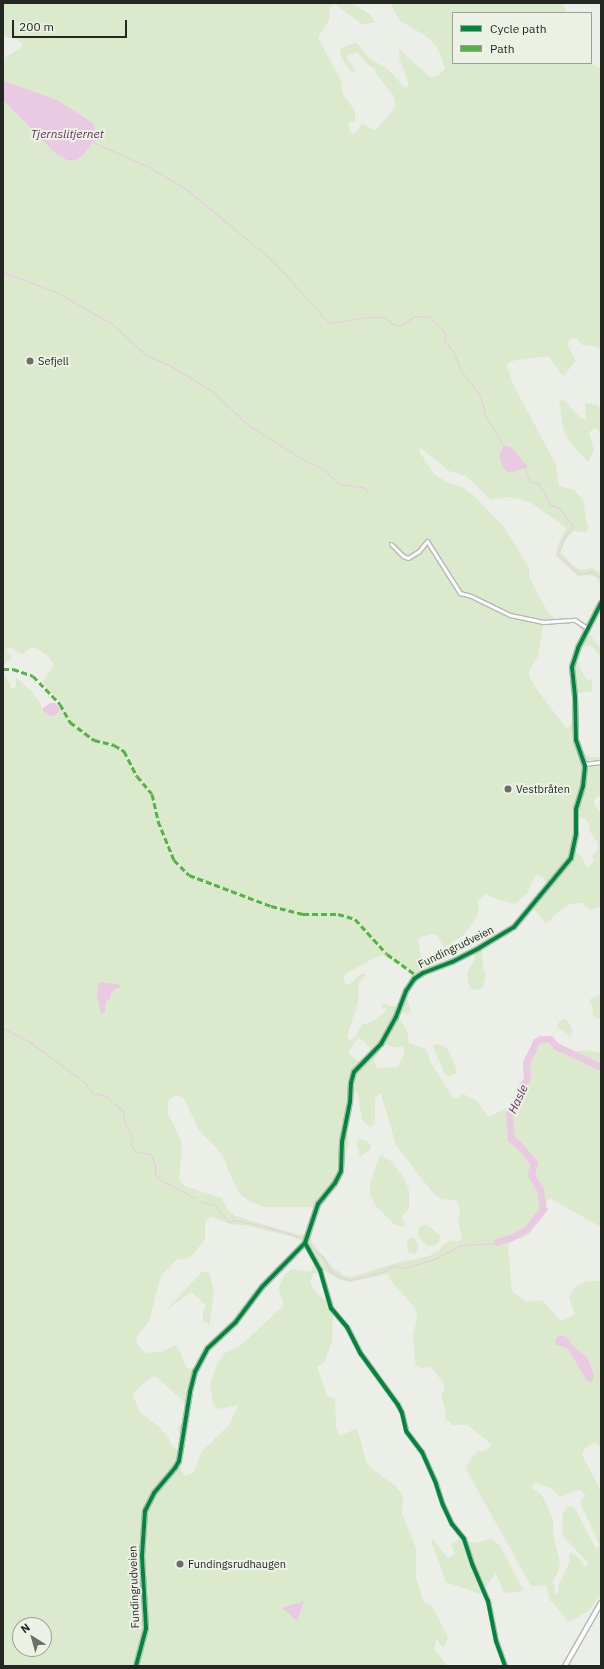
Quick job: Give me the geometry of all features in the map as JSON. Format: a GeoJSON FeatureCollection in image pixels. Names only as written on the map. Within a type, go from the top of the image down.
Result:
{"type":"FeatureCollection","features":[{"type":"Feature","properties":{"kind":"street"},"geometry":{"type":"LineString","coordinates":[[391,544],[403,556],[408,558],[419,551],[427,541],[460,593],[471,596],[510,615],[543,622],[574,620],[588,628]]}},
{"type":"Feature","properties":{"kind":"street","name":"Fundingrudveien"},"geometry":{"type":"LineString","coordinates":[[136,1666],[146,1628],[142,1556],[145,1512],[154,1493],[179,1461],[190,1392],[197,1368],[208,1348],[235,1323],[262,1287],[305,1243],[318,1204],[335,1183],[341,1171],[342,1142],[354,1072],[381,1044],[396,1017],[406,991],[414,979],[422,973],[452,962],[479,948],[514,927],[568,862],[575,843],[576,809],[582,786],[584,764],[576,740],[575,696],[572,667],[574,657],[601,602]]}},
{"type":"Feature","properties":{"kind":"street"},"geometry":{"type":"LineString","coordinates":[[584,764],[601,762]]}},
{"type":"Feature","properties":{"kind":"street"},"geometry":{"type":"LineString","coordinates":[[305,1243],[310,1249],[320,1270],[331,1308],[347,1327],[361,1354],[398,1405],[402,1413],[406,1431],[422,1452],[452,1524],[464,1539],[473,1566],[488,1601],[496,1641],[505,1666]]}},
{"type":"Feature","properties":{"kind":"street"},"geometry":{"type":"LineString","coordinates":[[565,1666],[601,1603]]}},
{"type":"Feature","properties":{"kind":"green space"},"geometry":{"type":"Polygon","coordinates":[[[3,3],[352,3],[371,15],[375,23],[362,24],[335,4],[330,8],[329,20],[318,37],[342,83],[342,93],[355,111],[355,121],[348,124],[350,133],[354,134],[362,124],[375,130],[396,105],[394,96],[376,74],[375,69],[367,64],[357,52],[347,55],[347,59],[356,71],[353,73],[347,67],[340,51],[343,47],[356,43],[369,58],[389,70],[405,88],[409,85],[399,57],[399,49],[430,77],[439,75],[445,68],[437,47],[429,38],[399,20],[390,3],[562,3],[566,12],[452,12],[452,64],[591,64],[601,68],[601,350],[596,347],[582,345],[577,339],[570,339],[567,344],[576,361],[563,376],[548,356],[516,360],[507,365],[512,382],[556,465],[559,486],[574,490],[584,501],[585,516],[588,528],[586,532],[573,531],[567,537],[561,550],[562,554],[576,568],[584,570],[592,568],[600,572],[601,584],[595,577],[590,575],[578,576],[556,556],[557,547],[566,528],[554,519],[533,504],[520,499],[508,497],[491,500],[466,476],[449,471],[421,448],[419,451],[433,473],[446,482],[462,487],[472,494],[504,527],[529,568],[529,577],[549,614],[556,619],[573,618],[585,623],[588,622],[594,607],[601,599],[601,609],[588,632],[601,649],[601,663],[599,655],[594,648],[590,645],[583,647],[578,664],[587,680],[592,679],[592,691],[577,694],[577,700],[578,740],[584,754],[590,757],[601,757],[601,796],[596,797],[594,805],[601,812],[601,907],[590,910],[582,903],[570,904],[560,910],[546,924],[533,908],[515,929],[482,949],[483,966],[486,975],[483,988],[477,990],[472,989],[469,985],[467,972],[475,959],[474,955],[471,955],[418,979],[412,986],[407,998],[411,1011],[407,1014],[403,1012],[399,1017],[407,1031],[409,1043],[426,1049],[431,1063],[452,1096],[457,1099],[463,1094],[477,1101],[488,1117],[506,1109],[519,1099],[521,1088],[527,1078],[526,1063],[536,1042],[540,1039],[550,1039],[556,1046],[575,1052],[587,1050],[601,1053],[601,1227],[550,1198],[546,1202],[545,1212],[528,1234],[523,1238],[516,1239],[508,1245],[512,1291],[526,1302],[542,1300],[561,1321],[575,1314],[569,1298],[575,1287],[587,1281],[601,1281],[601,1448],[597,1444],[593,1443],[584,1449],[582,1455],[601,1491],[601,1595],[587,1612],[569,1622],[550,1600],[546,1585],[531,1586],[466,1469],[471,1458],[477,1452],[489,1449],[491,1444],[468,1425],[453,1425],[445,1418],[446,1412],[441,1396],[444,1390],[444,1384],[431,1367],[422,1368],[416,1365],[413,1336],[417,1318],[416,1309],[391,1281],[388,1274],[350,1282],[340,1280],[324,1270],[321,1273],[313,1273],[310,1283],[317,1294],[325,1299],[333,1315],[332,1341],[324,1363],[317,1367],[328,1397],[335,1398],[336,1427],[340,1436],[355,1429],[358,1431],[366,1461],[371,1468],[395,1486],[403,1495],[402,1514],[416,1548],[416,1577],[423,1601],[432,1606],[448,1637],[444,1647],[442,1647],[437,1639],[434,1648],[447,1666],[3,1666],[3,674],[7,678],[11,688],[16,687],[16,677],[31,691],[40,703],[43,711],[59,711],[59,707],[63,704],[48,690],[43,682],[54,665],[48,656],[35,647],[28,649],[23,654],[17,652],[12,647],[6,649],[12,658],[3,665],[3,100],[56,154],[67,160],[90,146],[95,131],[93,123],[86,118],[3,81],[3,59],[22,47],[22,44],[17,39],[3,36],[3,3]],[[574,621],[543,626],[538,656],[529,671],[529,676],[538,691],[566,728],[570,726],[573,718],[570,668],[572,655],[583,633],[578,624],[574,621]],[[577,818],[575,851],[583,858],[584,863],[588,868],[594,860],[592,856],[598,849],[598,843],[590,832],[589,824],[585,819],[577,818]],[[537,874],[530,886],[529,891],[515,904],[491,897],[487,893],[477,901],[479,907],[478,914],[465,934],[445,947],[437,935],[433,934],[420,937],[418,940],[422,965],[425,966],[450,961],[514,925],[546,883],[543,877],[537,874]],[[382,955],[374,958],[344,976],[345,984],[349,985],[361,974],[367,974],[359,982],[358,1002],[347,1036],[350,1041],[357,1034],[362,1024],[367,1024],[373,1021],[388,1009],[382,1007],[383,1000],[383,1003],[390,1006],[397,1007],[399,1005],[412,979],[412,973],[382,955]],[[119,988],[98,989],[97,996],[105,1013],[105,1008],[110,995],[115,989],[119,988]],[[358,1038],[349,1051],[350,1055],[359,1062],[373,1051],[363,1040],[358,1038]],[[385,1044],[374,1059],[378,1068],[398,1067],[405,1051],[403,1047],[393,1047],[385,1044]],[[353,1091],[347,1131],[349,1144],[341,1180],[317,1213],[311,1237],[312,1242],[333,1268],[345,1276],[352,1277],[393,1264],[429,1256],[440,1250],[442,1246],[450,1240],[458,1242],[462,1239],[458,1220],[460,1209],[456,1200],[442,1199],[433,1193],[396,1145],[381,1094],[378,1094],[375,1099],[375,1124],[370,1127],[362,1120],[358,1093],[353,1091]],[[178,1095],[172,1097],[168,1101],[168,1114],[181,1140],[182,1152],[179,1178],[184,1186],[222,1198],[228,1210],[235,1216],[299,1235],[306,1233],[313,1210],[312,1207],[265,1207],[251,1202],[241,1195],[234,1184],[222,1154],[198,1129],[184,1098],[178,1095]],[[213,1217],[205,1221],[205,1239],[190,1258],[176,1260],[161,1276],[149,1321],[137,1337],[136,1342],[145,1353],[162,1352],[175,1345],[181,1353],[187,1369],[195,1367],[206,1349],[235,1321],[260,1284],[288,1259],[303,1241],[290,1236],[244,1225],[230,1224],[213,1217]],[[304,1249],[269,1284],[239,1322],[212,1348],[205,1357],[194,1384],[189,1409],[180,1465],[181,1471],[185,1476],[193,1473],[202,1451],[228,1426],[239,1405],[217,1409],[213,1403],[210,1384],[218,1363],[225,1353],[240,1346],[284,1305],[279,1290],[284,1276],[292,1269],[311,1272],[313,1260],[308,1254],[307,1249],[304,1249]],[[567,1337],[567,1348],[588,1382],[594,1375],[587,1357],[574,1347],[567,1337]],[[151,1377],[135,1391],[133,1396],[141,1413],[159,1427],[169,1438],[170,1443],[177,1450],[179,1449],[181,1437],[177,1428],[182,1423],[185,1404],[182,1400],[157,1377],[151,1377]],[[536,1482],[532,1485],[533,1490],[540,1493],[546,1502],[553,1520],[553,1533],[560,1564],[558,1572],[552,1582],[555,1586],[554,1592],[558,1594],[559,1585],[569,1563],[570,1552],[578,1557],[585,1567],[589,1564],[564,1537],[562,1531],[563,1513],[568,1506],[574,1507],[596,1549],[600,1545],[581,1505],[581,1500],[586,1496],[581,1490],[573,1491],[564,1496],[559,1496],[552,1489],[536,1482]]]}},
{"type":"Feature","properties":{"kind":"green space"},"geometry":{"type":"Polygon","coordinates":[[[559,399],[565,401],[581,419],[586,419],[585,403],[598,405],[601,411],[601,433],[595,428],[589,432],[594,451],[588,462],[572,445],[565,434],[559,399]]]}},
{"type":"Feature","properties":{"kind":"green space"},"geometry":{"type":"Polygon","coordinates":[[[601,994],[601,1018],[597,1019],[593,1015],[592,1006],[589,1000],[601,994]]]}},
{"type":"Feature","properties":{"kind":"green space"},"geometry":{"type":"Polygon","coordinates":[[[562,1019],[567,1020],[572,1029],[571,1036],[558,1028],[557,1025],[562,1019]]]}},
{"type":"Feature","properties":{"kind":"green space"},"geometry":{"type":"Polygon","coordinates":[[[435,1044],[444,1046],[448,1050],[457,1070],[456,1073],[449,1077],[445,1075],[433,1046],[435,1044]]]}},
{"type":"Feature","properties":{"kind":"green space"},"geometry":{"type":"Polygon","coordinates":[[[361,1139],[368,1142],[371,1146],[370,1150],[360,1157],[357,1140],[361,1139]]]}},
{"type":"Feature","properties":{"kind":"green space"},"geometry":{"type":"Polygon","coordinates":[[[382,1155],[392,1162],[405,1180],[409,1191],[409,1210],[403,1214],[402,1219],[405,1225],[402,1227],[395,1225],[376,1206],[370,1195],[370,1183],[379,1157],[382,1155]]]}},
{"type":"Feature","properties":{"kind":"green space"},"geometry":{"type":"Polygon","coordinates":[[[423,1225],[427,1225],[441,1236],[439,1242],[435,1245],[428,1246],[422,1242],[418,1235],[418,1229],[423,1225]]]}},
{"type":"Feature","properties":{"kind":"green space"},"geometry":{"type":"Polygon","coordinates":[[[410,1238],[413,1238],[418,1244],[417,1252],[414,1254],[408,1252],[407,1241],[410,1238]]]}},
{"type":"Feature","properties":{"kind":"green space"},"geometry":{"type":"Polygon","coordinates":[[[202,1272],[208,1272],[210,1275],[214,1291],[209,1328],[208,1323],[203,1322],[203,1312],[206,1305],[191,1292],[165,1311],[202,1272]]]}},
{"type":"Feature","properties":{"kind":"green space"},"geometry":{"type":"Polygon","coordinates":[[[433,1539],[448,1558],[455,1554],[451,1544],[459,1539],[474,1543],[491,1539],[500,1546],[524,1591],[504,1593],[496,1573],[480,1594],[446,1582],[431,1541],[433,1539]]]}},
{"type":"Feature","properties":{"kind":"water","name":"Tjernslitjernet"},"geometry":{"type":"Polygon","coordinates":[[[3,81],[57,100],[93,123],[95,131],[93,142],[84,154],[76,160],[67,160],[56,154],[3,100],[3,81]]]}},
{"type":"Feature","properties":{"kind":"water"},"geometry":{"type":"Polygon","coordinates":[[[504,446],[511,447],[528,467],[509,473],[503,468],[499,456],[504,446]]]}},
{"type":"Feature","properties":{"kind":"water"},"geometry":{"type":"Polygon","coordinates":[[[50,703],[55,703],[59,707],[59,711],[56,715],[52,716],[43,711],[43,708],[50,703]]]}},
{"type":"Feature","properties":{"kind":"water"},"geometry":{"type":"Polygon","coordinates":[[[101,982],[121,985],[121,987],[115,989],[110,995],[111,998],[107,1001],[105,1013],[101,1013],[97,996],[98,984],[101,982]]]}},
{"type":"Feature","properties":{"kind":"water"},"geometry":{"type":"Polygon","coordinates":[[[562,1335],[567,1337],[574,1347],[587,1357],[594,1375],[592,1382],[588,1382],[567,1348],[557,1345],[555,1342],[556,1338],[562,1335]]]}},
{"type":"Feature","properties":{"kind":"water"},"geometry":{"type":"Polygon","coordinates":[[[304,1601],[297,1621],[282,1608],[304,1601]]]}},
{"type":"Feature","properties":{"kind":"waterway"},"geometry":{"type":"LineString","coordinates":[[93,142],[149,167],[186,189],[271,259],[329,323],[370,317],[383,317],[395,325],[400,326],[415,316],[430,317],[437,324]]}},
{"type":"Feature","properties":{"kind":"waterway"},"geometry":{"type":"LineString","coordinates":[[3,272],[56,292],[112,324],[145,354],[171,366],[212,391],[247,424],[304,460],[322,468],[339,484],[363,487],[369,494]]}},
{"type":"Feature","properties":{"kind":"waterway"},"geometry":{"type":"LineString","coordinates":[[438,325],[444,331],[446,335],[444,341],[453,351],[461,371],[479,393],[484,408],[484,414],[504,446]]}},
{"type":"Feature","properties":{"kind":"waterway"},"geometry":{"type":"LineString","coordinates":[[525,469],[530,482],[538,483],[551,505],[559,508],[573,526],[562,541],[561,547],[558,549],[558,555],[578,573],[584,574],[592,571],[601,578]]}},
{"type":"Feature","properties":{"kind":"waterway"},"geometry":{"type":"LineString","coordinates":[[3,1028],[30,1042],[84,1082],[93,1093],[104,1095],[111,1100]]}},
{"type":"Feature","properties":{"kind":"waterway","name":"Hasle"},"geometry":{"type":"LineString","coordinates":[[497,1242],[512,1237],[527,1229],[543,1209],[540,1190],[531,1175],[534,1163],[518,1144],[511,1139],[509,1114],[519,1099],[521,1088],[527,1078],[526,1063],[536,1042],[540,1039],[550,1039],[556,1046],[601,1067]]}},
{"type":"Feature","properties":{"kind":"waterway"},"geometry":{"type":"LineString","coordinates":[[115,1104],[123,1111],[125,1124],[132,1136],[130,1144],[135,1151],[151,1154],[155,1165],[155,1174],[159,1179],[195,1198]]}},
{"type":"Feature","properties":{"kind":"waterway"},"geometry":{"type":"LineString","coordinates":[[199,1201],[215,1205],[220,1213],[229,1222],[234,1220],[267,1227],[303,1238]]}},
{"type":"Feature","properties":{"kind":"waterway"},"geometry":{"type":"LineString","coordinates":[[309,1243],[316,1252],[324,1258],[329,1270],[337,1276],[349,1280],[385,1271],[392,1266],[405,1268],[432,1260],[461,1245],[496,1243]]}},
{"type":"Feature","properties":{"kind":"marked path"},"geometry":{"type":"LineString","coordinates":[[3,669],[13,669],[33,676],[60,704],[70,722],[94,740],[114,745],[124,751],[137,776],[152,794],[158,821],[174,860],[189,875],[271,906],[303,914],[338,914],[355,919],[387,954],[417,976]]}},
{"type":"Feature","properties":{"kind":"cycle path"},"geometry":{"type":"LineString","coordinates":[[136,1666],[146,1628],[142,1556],[145,1511],[154,1493],[179,1461],[190,1392],[195,1372],[208,1348],[235,1323],[262,1287],[305,1243],[318,1204],[335,1183],[341,1171],[342,1142],[354,1072],[381,1044],[396,1017],[406,991],[414,979],[423,973],[452,962],[479,948],[514,927],[571,858],[576,834],[576,809],[583,786],[585,766],[576,740],[575,696],[572,667],[578,648],[601,603]]}},
{"type":"Feature","properties":{"kind":"cycle path"},"geometry":{"type":"LineString","coordinates":[[305,1243],[320,1270],[331,1308],[347,1327],[361,1354],[398,1405],[402,1413],[406,1431],[422,1452],[452,1524],[464,1539],[473,1566],[488,1601],[496,1641],[505,1666]]}},
{"type":"Feature","properties":{"kind":"place","name":"Sefjell"},"geometry":{"type":"Point","coordinates":[30,361]}},
{"type":"Feature","properties":{"kind":"place","name":"Vestbråten"},"geometry":{"type":"Point","coordinates":[508,789]}},
{"type":"Feature","properties":{"kind":"place","name":"Fundingsrudhaugen"},"geometry":{"type":"Point","coordinates":[180,1564]}}]}
